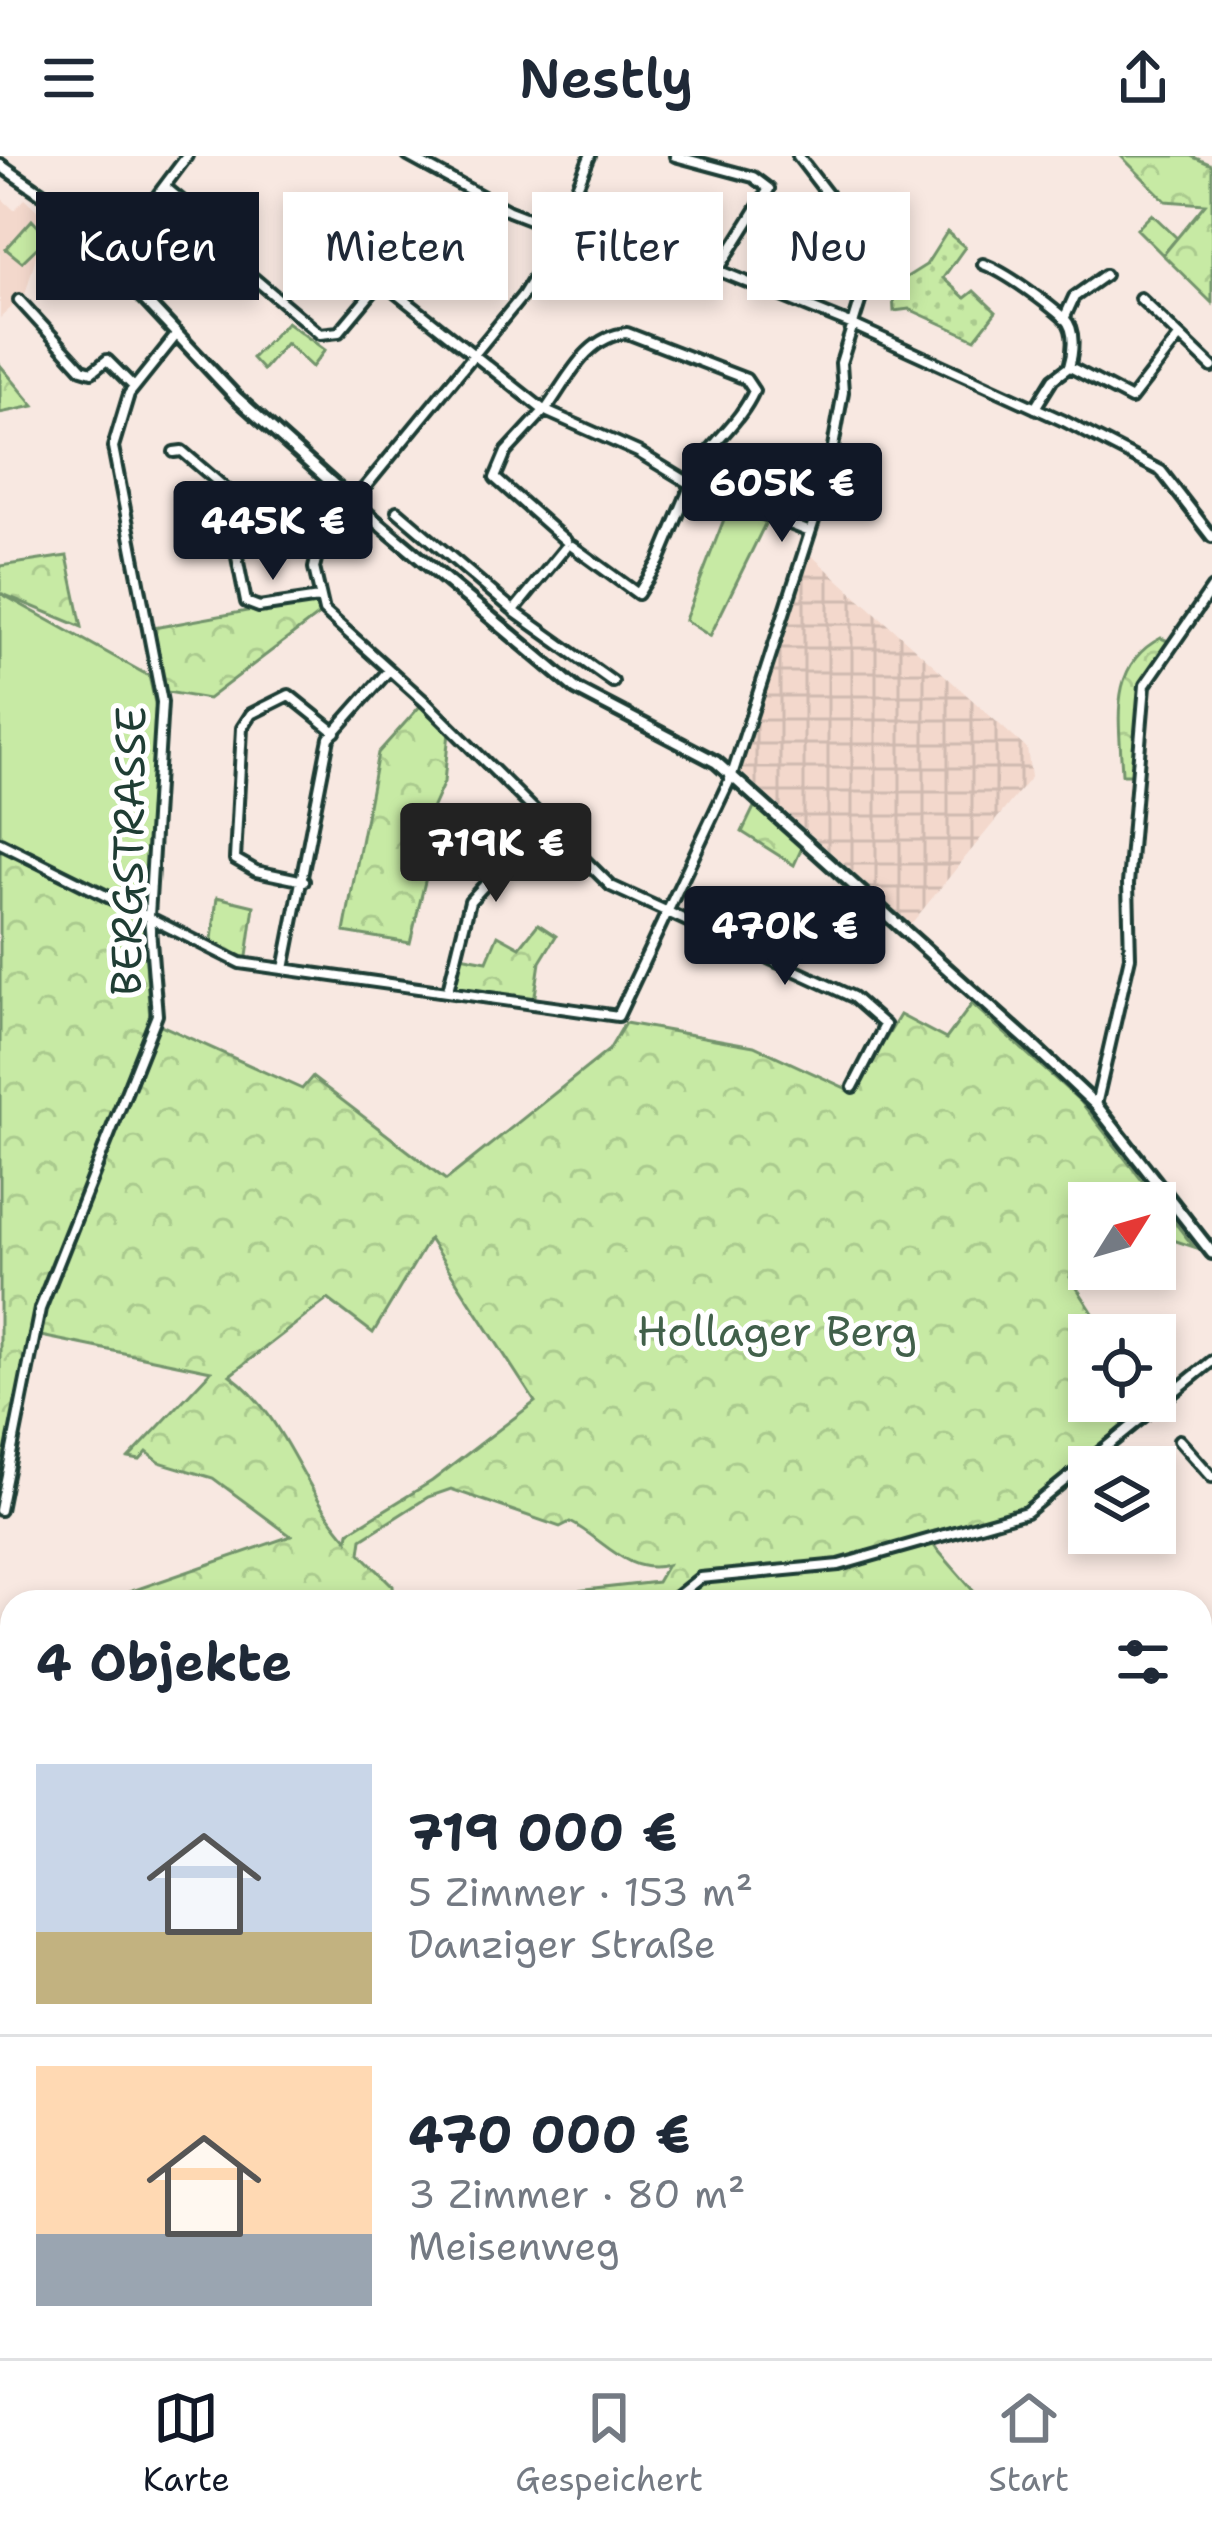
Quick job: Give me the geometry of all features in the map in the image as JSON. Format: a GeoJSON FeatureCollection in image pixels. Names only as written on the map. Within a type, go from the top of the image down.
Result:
{"type":"FeatureCollection","features":[{"type":"Feature","properties":{"kind":"main road"},"geometry":{"type":"LineString","coordinates":[[0,164],[40,192]]}},
{"type":"Feature","properties":{"kind":"main road"},"geometry":{"type":"LineString","coordinates":[[145,300],[264,426],[501,627],[597,704],[691,747],[732,775],[1096,1105],[1212,1253]]}},
{"type":"Feature","properties":{"kind":"street"},"geometry":{"type":"LineString","coordinates":[[161,192],[187,156]]}},
{"type":"Feature","properties":{"kind":"street"},"geometry":{"type":"LineString","coordinates":[[408,156],[532,220]]}},
{"type":"Feature","properties":{"kind":"street"},"geometry":{"type":"LineString","coordinates":[[573,192],[590,156]]}},
{"type":"Feature","properties":{"kind":"street"},"geometry":{"type":"LineString","coordinates":[[675,156],[753,177],[769,189],[723,261]]}},
{"type":"Feature","properties":{"kind":"street"},"geometry":{"type":"LineString","coordinates":[[0,843],[240,963],[618,1016],[732,775],[827,480],[843,392],[841,363],[868,277],[868,247],[802,158]]}},
{"type":"Feature","properties":{"kind":"street"},"geometry":{"type":"LineString","coordinates":[[165,187],[239,248],[249,274],[320,334],[339,332],[375,290],[387,286],[545,410],[638,452],[691,484],[810,532]]}},
{"type":"Feature","properties":{"kind":"street"},"geometry":{"type":"LineString","coordinates":[[983,264],[1000,270],[1064,319]]}},
{"type":"Feature","properties":{"kind":"street"},"geometry":{"type":"LineString","coordinates":[[723,272],[853,325],[1161,471],[1210,530]]}},
{"type":"Feature","properties":{"kind":"street"},"geometry":{"type":"LineString","coordinates":[[1034,408],[1053,379],[1069,367],[1073,352],[1064,319],[1066,308],[1083,288],[1105,275]]}},
{"type":"Feature","properties":{"kind":"street"},"geometry":{"type":"LineString","coordinates":[[532,281],[320,542],[314,568],[319,598],[332,620],[611,886],[668,908],[853,997],[880,1018],[885,1024],[853,1087]]}},
{"type":"Feature","properties":{"kind":"street"},"geometry":{"type":"LineString","coordinates":[[1140,298],[1212,368]]}},
{"type":"Feature","properties":{"kind":"street"},"geometry":{"type":"LineString","coordinates":[[19,300],[82,369],[92,372],[106,361],[134,387]]}},
{"type":"Feature","properties":{"kind":"street"},"geometry":{"type":"LineString","coordinates":[[627,333],[746,379],[754,391],[740,422],[702,460],[659,561],[638,593],[568,545],[495,478],[506,452],[545,410],[595,342],[610,334],[627,333]]}},
{"type":"Feature","properties":{"kind":"street","name":"BERGSTRASSE"},"geometry":{"type":"LineString","coordinates":[[0,1510],[40,1309],[157,1016],[149,916],[162,702],[113,447],[117,420],[134,387],[177,334]]}},
{"type":"Feature","properties":{"kind":"street"},"geometry":{"type":"LineString","coordinates":[[1069,367],[1131,399],[1162,352],[1179,337]]}},
{"type":"Feature","properties":{"kind":"street"},"geometry":{"type":"LineString","coordinates":[[174,452],[182,451],[246,506],[234,542],[246,602],[260,607],[319,598]]}},
{"type":"Feature","properties":{"kind":"street"},"geometry":{"type":"LineString","coordinates":[[397,511],[514,610],[613,682]]}},
{"type":"Feature","properties":{"kind":"street"},"geometry":{"type":"LineString","coordinates":[[501,627],[568,545]]}},
{"type":"Feature","properties":{"kind":"street"},"geometry":{"type":"LineString","coordinates":[[1096,1105],[1130,957],[1130,844],[1144,685],[1212,588]]}},
{"type":"Feature","properties":{"kind":"street"},"geometry":{"type":"LineString","coordinates":[[284,969],[334,732],[389,670]]}},
{"type":"Feature","properties":{"kind":"street"},"geometry":{"type":"LineString","coordinates":[[304,881],[256,871],[235,859],[242,728],[251,714],[289,695],[334,732]]}},
{"type":"Feature","properties":{"kind":"street"},"geometry":{"type":"LineString","coordinates":[[448,991],[462,914],[545,819]]}},
{"type":"Feature","properties":{"kind":"street"},"geometry":{"type":"LineString","coordinates":[[685,1590],[700,1578],[839,1565],[1026,1512],[1212,1361]]}},
{"type":"Feature","properties":{"kind":"street"},"geometry":{"type":"LineString","coordinates":[[1179,1440],[1212,1478]]}},
{"type":"Feature","properties":{"kind":"shaded area"},"geometry":{"type":"Polygon","coordinates":[[[0,197],[14,210],[25,199],[36,209],[36,256],[25,295],[0,318],[0,197]]]}},
{"type":"Feature","properties":{"kind":"shaded area"},"geometry":{"type":"Polygon","coordinates":[[[812,556],[1027,749],[1031,777],[911,924],[740,771],[805,559],[812,556]]]}},
{"type":"Feature","properties":{"kind":"green space"},"geometry":{"type":"Polygon","coordinates":[[[1121,156],[1191,156],[1212,165],[1212,303],[1163,255],[1205,204],[1166,201],[1121,156]]]}},
{"type":"Feature","properties":{"kind":"green space"},"geometry":{"type":"Polygon","coordinates":[[[1152,214],[1177,238],[1163,255],[1137,229],[1152,214]]]}},
{"type":"Feature","properties":{"kind":"green space"},"geometry":{"type":"Polygon","coordinates":[[[32,220],[36,249],[22,262],[6,249],[32,220]]]}},
{"type":"Feature","properties":{"kind":"green space"},"geometry":{"type":"Polygon","coordinates":[[[947,232],[965,247],[943,278],[965,298],[974,291],[996,312],[975,339],[909,309],[894,311],[893,300],[910,300],[910,275],[926,265],[947,232]]]}},
{"type":"Feature","properties":{"kind":"green space"},"geometry":{"type":"Polygon","coordinates":[[[287,322],[325,350],[312,367],[286,343],[263,370],[252,358],[287,322]]]}},
{"type":"Feature","properties":{"kind":"green space"},"geometry":{"type":"Polygon","coordinates":[[[0,365],[34,406],[0,413],[0,365]]]}},
{"type":"Feature","properties":{"kind":"green space"},"geometry":{"type":"Polygon","coordinates":[[[728,509],[766,522],[710,636],[685,620],[728,509]]]}},
{"type":"Feature","properties":{"kind":"green space"},"geometry":{"type":"Polygon","coordinates":[[[67,556],[82,627],[0,593],[0,566],[67,556]]]}},
{"type":"Feature","properties":{"kind":"green space"},"geometry":{"type":"Polygon","coordinates":[[[0,593],[149,676],[157,712],[145,899],[137,903],[0,837],[0,593]]]}},
{"type":"Feature","properties":{"kind":"green space"},"geometry":{"type":"Polygon","coordinates":[[[319,598],[324,611],[208,699],[161,691],[148,629],[319,598]]]}},
{"type":"Feature","properties":{"kind":"green space"},"geometry":{"type":"Polygon","coordinates":[[[1161,638],[1175,644],[1145,685],[1134,774],[1122,774],[1119,716],[1124,679],[1132,663],[1161,638]]]}},
{"type":"Feature","properties":{"kind":"green space"},"geometry":{"type":"Polygon","coordinates":[[[422,704],[449,732],[444,782],[427,820],[428,869],[410,943],[344,932],[378,753],[422,704]]]}},
{"type":"Feature","properties":{"kind":"green space"},"geometry":{"type":"Polygon","coordinates":[[[758,799],[805,841],[794,865],[742,832],[758,799]]]}},
{"type":"Feature","properties":{"kind":"green space","name":"Hollager Berg"},"geometry":{"type":"Polygon","coordinates":[[[0,851],[143,919],[150,1020],[302,1089],[312,1077],[446,1180],[609,1050],[625,1023],[754,1046],[854,1092],[900,1015],[946,1039],[972,1004],[1081,1102],[1143,1182],[1068,1182],[1068,1290],[1078,1290],[1094,1314],[1068,1314],[1068,1422],[1127,1422],[1098,1446],[1068,1446],[1068,1471],[1023,1509],[930,1532],[935,1547],[973,1590],[586,1590],[657,1582],[667,1565],[640,1565],[570,1522],[560,1527],[451,1489],[428,1497],[362,1539],[360,1553],[393,1590],[135,1590],[291,1536],[213,1478],[159,1462],[147,1452],[140,1460],[129,1458],[211,1371],[36,1335],[0,1494],[0,851]],[[429,1239],[373,1333],[328,1299],[230,1375],[265,1411],[348,1540],[349,1532],[432,1481],[535,1402],[429,1239]]]}},
{"type":"Feature","properties":{"kind":"green space"},"geometry":{"type":"Polygon","coordinates":[[[217,897],[254,906],[246,964],[211,948],[217,897]]]}},
{"type":"Feature","properties":{"kind":"green space"},"geometry":{"type":"Polygon","coordinates":[[[538,924],[556,936],[540,962],[534,1002],[448,990],[455,955],[487,961],[498,935],[520,947],[538,924]]]}},
{"type":"Feature","properties":{"kind":"green space","name":"Hollager Berg"},"geometry":{"type":"Polygon","coordinates":[[[1176,1224],[1194,1247],[1176,1241],[1176,1224]]]}}]}
